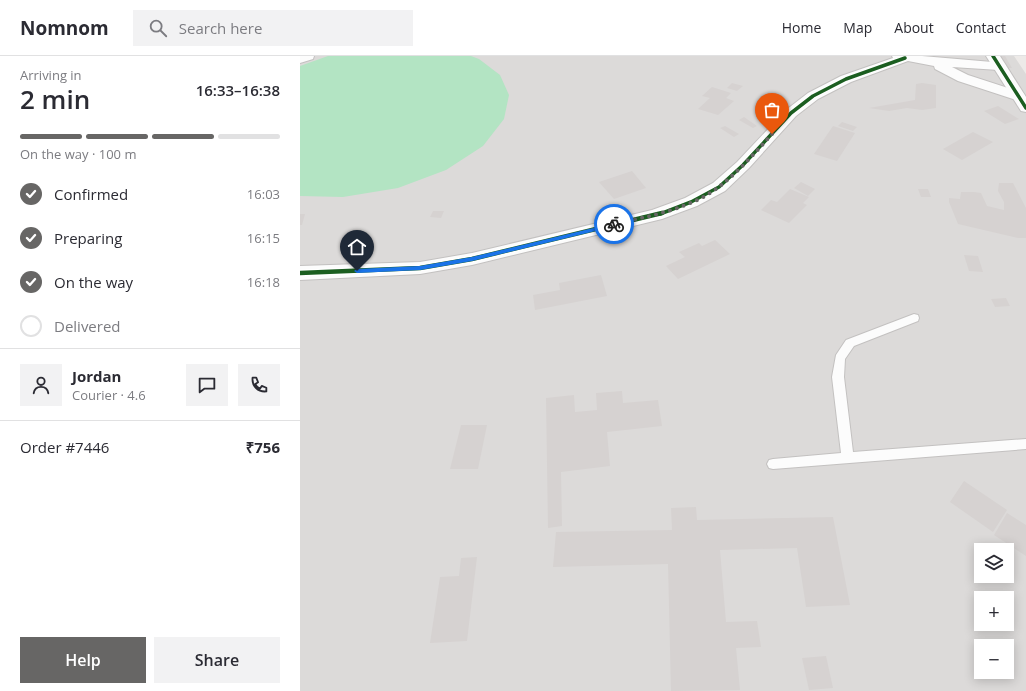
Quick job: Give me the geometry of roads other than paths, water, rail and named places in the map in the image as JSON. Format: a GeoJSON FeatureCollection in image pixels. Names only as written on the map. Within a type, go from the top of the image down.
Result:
{"type":"FeatureCollection","features":[{"type":"Feature","properties":{"kind":"street"},"geometry":{"type":"LineString","coordinates":[[300,59],[308,56]]}},
{"type":"Feature","properties":{"kind":"street"},"geometry":{"type":"LineString","coordinates":[[300,273],[420,268],[472,259],[656,215],[691,202],[719,187],[743,165],[792,113],[813,96],[846,80],[902,57],[934,62],[965,60],[996,61],[1019,92],[1026,108]]}},
{"type":"Feature","properties":{"kind":"street"},"geometry":{"type":"LineString","coordinates":[[934,62],[963,78],[1019,92]]}},
{"type":"Feature","properties":{"kind":"lane"},"geometry":{"type":"LineString","coordinates":[[848,458],[838,376],[840,358],[850,343],[914,318]]}},
{"type":"Feature","properties":{"kind":"lane"},"geometry":{"type":"LineString","coordinates":[[773,464],[1026,444]]}}]}
